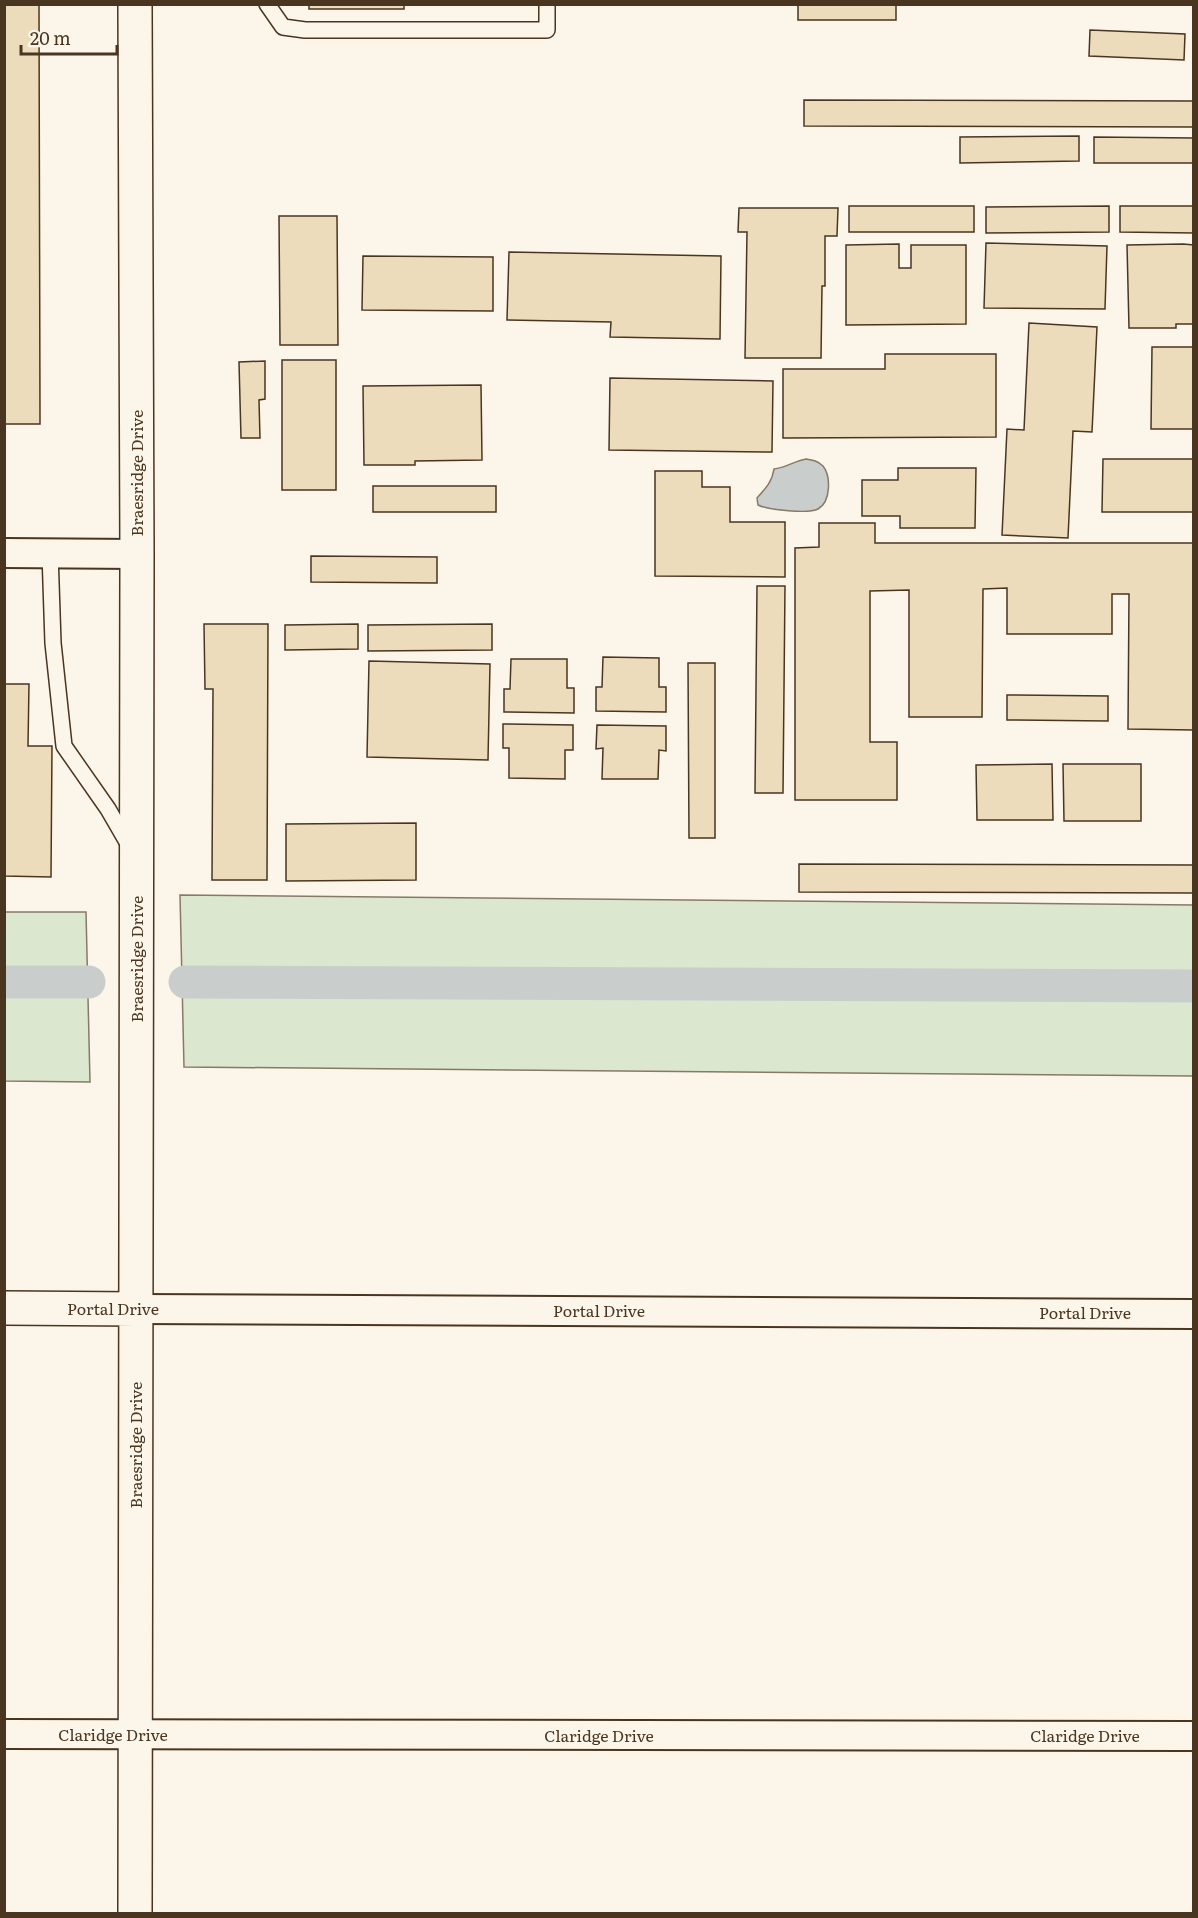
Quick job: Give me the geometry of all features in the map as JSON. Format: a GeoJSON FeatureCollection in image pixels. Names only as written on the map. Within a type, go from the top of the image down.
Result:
{"type":"FeatureCollection","features":[{"type":"Feature","properties":{"kind":"street","name":"Braesridge Drive"},"geometry":{"type":"LineString","coordinates":[[135,4],[137,554],[135,1914]]}},
{"type":"Feature","properties":{"kind":"street"},"geometry":{"type":"LineString","coordinates":[[4,553],[137,554]]}},
{"type":"Feature","properties":{"kind":"street","name":"Portal Drive"},"geometry":{"type":"LineString","coordinates":[[4,1308],[1194,1314]]}},
{"type":"Feature","properties":{"kind":"street","name":"Claridge Drive"},"geometry":{"type":"LineString","coordinates":[[4,1734],[1194,1736]]}},
{"type":"Feature","properties":{"kind":"lane"},"geometry":{"type":"LineString","coordinates":[[267,4],[283,27],[305,30],[546,30],[547,4]]}},
{"type":"Feature","properties":{"kind":"lane"},"geometry":{"type":"LineString","coordinates":[[50,553],[53,643],[64,746],[108,809],[137,861]]}},
{"type":"Feature","properties":{"kind":"green space"},"geometry":{"type":"Polygon","coordinates":[[[180,895],[1193,905],[1193,1076],[184,1067],[180,895]]]}},
{"type":"Feature","properties":{"kind":"green space"},"geometry":{"type":"Polygon","coordinates":[[[5,912],[86,912],[90,1082],[5,1081],[5,912]]]}},
{"type":"Feature","properties":{"kind":"shaded area"},"geometry":{"type":"Polygon","coordinates":[[[806,459],[819,463],[826,470],[828,489],[822,506],[813,510],[788,511],[758,505],[757,498],[766,488],[774,469],[806,459]]]}},
{"type":"Feature","properties":{"kind":"building"},"geometry":{"type":"Polygon","coordinates":[[[4,4],[39,4],[40,424],[4,424],[4,4]]]}},
{"type":"Feature","properties":{"kind":"building"},"geometry":{"type":"Polygon","coordinates":[[[309,4],[404,4],[404,9],[309,9],[309,4]]]}},
{"type":"Feature","properties":{"kind":"building"},"geometry":{"type":"Polygon","coordinates":[[[798,4],[896,4],[896,20],[798,20],[798,4]]]}},
{"type":"Feature","properties":{"kind":"building"},"geometry":{"type":"Polygon","coordinates":[[[1090,30],[1185,34],[1184,60],[1089,56],[1090,30]]]}},
{"type":"Feature","properties":{"kind":"building"},"geometry":{"type":"Polygon","coordinates":[[[804,100],[1194,101],[1194,127],[804,126],[804,100]]]}},
{"type":"Feature","properties":{"kind":"building"},"geometry":{"type":"Polygon","coordinates":[[[1079,136],[1079,161],[960,163],[960,137],[1079,136]]]}},
{"type":"Feature","properties":{"kind":"building"},"geometry":{"type":"Polygon","coordinates":[[[1094,137],[1194,138],[1194,163],[1094,163],[1094,137]]]}},
{"type":"Feature","properties":{"kind":"building"},"geometry":{"type":"Polygon","coordinates":[[[849,206],[974,206],[974,232],[849,232],[849,206]]]}},
{"type":"Feature","properties":{"kind":"building"},"geometry":{"type":"Polygon","coordinates":[[[1109,206],[1109,232],[986,233],[986,207],[1109,206]]]}},
{"type":"Feature","properties":{"kind":"building"},"geometry":{"type":"Polygon","coordinates":[[[1120,206],[1194,206],[1194,233],[1120,232],[1120,206]]]}},
{"type":"Feature","properties":{"kind":"building"},"geometry":{"type":"Polygon","coordinates":[[[739,208],[838,208],[837,236],[825,236],[821,358],[745,358],[747,232],[738,232],[739,208]]]}},
{"type":"Feature","properties":{"kind":"building"},"geometry":{"type":"Polygon","coordinates":[[[279,216],[337,216],[338,345],[280,345],[279,216]]]}},
{"type":"Feature","properties":{"kind":"building"},"geometry":{"type":"Polygon","coordinates":[[[986,243],[1107,246],[1105,309],[984,308],[986,243]]]}},
{"type":"Feature","properties":{"kind":"building"},"geometry":{"type":"Polygon","coordinates":[[[899,244],[899,268],[911,268],[911,245],[966,245],[966,324],[846,325],[846,245],[899,244]]]}},
{"type":"Feature","properties":{"kind":"building"},"geometry":{"type":"Polygon","coordinates":[[[1127,245],[1194,245],[1194,324],[1176,324],[1176,328],[1129,328],[1127,245]]]}},
{"type":"Feature","properties":{"kind":"building"},"geometry":{"type":"Polygon","coordinates":[[[509,252],[721,256],[720,339],[610,337],[611,322],[507,320],[509,252]]]}},
{"type":"Feature","properties":{"kind":"building"},"geometry":{"type":"Polygon","coordinates":[[[363,256],[493,257],[493,311],[362,310],[363,256]]]}},
{"type":"Feature","properties":{"kind":"building"},"geometry":{"type":"Polygon","coordinates":[[[1029,323],[1097,327],[1092,432],[1073,431],[1068,538],[1002,535],[1007,429],[1024,430],[1029,323]]]}},
{"type":"Feature","properties":{"kind":"building"},"geometry":{"type":"Polygon","coordinates":[[[1152,347],[1194,347],[1194,429],[1151,429],[1152,347]]]}},
{"type":"Feature","properties":{"kind":"building"},"geometry":{"type":"Polygon","coordinates":[[[885,354],[996,354],[996,437],[783,438],[783,369],[885,369],[885,354]]]}},
{"type":"Feature","properties":{"kind":"building"},"geometry":{"type":"Polygon","coordinates":[[[282,360],[336,360],[336,490],[282,490],[282,360]]]}},
{"type":"Feature","properties":{"kind":"building"},"geometry":{"type":"Polygon","coordinates":[[[265,361],[265,399],[259,400],[260,438],[241,438],[239,362],[265,361]]]}},
{"type":"Feature","properties":{"kind":"building"},"geometry":{"type":"Polygon","coordinates":[[[610,378],[773,381],[772,452],[609,450],[610,378]]]}},
{"type":"Feature","properties":{"kind":"building"},"geometry":{"type":"Polygon","coordinates":[[[481,385],[482,460],[415,461],[415,465],[364,465],[363,386],[481,385]]]}},
{"type":"Feature","properties":{"kind":"building"},"geometry":{"type":"Polygon","coordinates":[[[1103,459],[1194,459],[1194,512],[1102,512],[1103,459]]]}},
{"type":"Feature","properties":{"kind":"building"},"geometry":{"type":"Polygon","coordinates":[[[898,468],[976,468],[975,528],[900,528],[900,516],[862,516],[862,480],[898,480],[898,468]]]}},
{"type":"Feature","properties":{"kind":"building"},"geometry":{"type":"Polygon","coordinates":[[[655,471],[702,471],[702,487],[730,487],[730,522],[785,522],[785,577],[655,576],[655,471]]]}},
{"type":"Feature","properties":{"kind":"building"},"geometry":{"type":"Polygon","coordinates":[[[373,486],[496,486],[496,512],[373,512],[373,486]]]}},
{"type":"Feature","properties":{"kind":"building"},"geometry":{"type":"Polygon","coordinates":[[[819,523],[875,523],[875,543],[1194,543],[1194,730],[1128,729],[1129,594],[1112,594],[1112,634],[1007,634],[1007,588],[983,589],[982,717],[909,717],[909,590],[870,591],[870,742],[897,742],[897,800],[795,800],[795,548],[819,547],[819,523]]]}},
{"type":"Feature","properties":{"kind":"building"},"geometry":{"type":"Polygon","coordinates":[[[311,556],[437,557],[437,583],[311,582],[311,556]]]}},
{"type":"Feature","properties":{"kind":"building"},"geometry":{"type":"Polygon","coordinates":[[[757,586],[785,586],[783,793],[755,793],[757,586]]]}},
{"type":"Feature","properties":{"kind":"building"},"geometry":{"type":"Polygon","coordinates":[[[204,624],[268,624],[267,880],[212,880],[213,689],[205,689],[204,624]]]}},
{"type":"Feature","properties":{"kind":"building"},"geometry":{"type":"Polygon","coordinates":[[[358,624],[358,649],[285,650],[285,625],[358,624]]]}},
{"type":"Feature","properties":{"kind":"building"},"geometry":{"type":"Polygon","coordinates":[[[492,624],[492,650],[368,651],[368,625],[492,624]]]}},
{"type":"Feature","properties":{"kind":"building"},"geometry":{"type":"Polygon","coordinates":[[[603,657],[659,658],[659,687],[666,687],[666,712],[596,711],[596,687],[602,687],[603,657]]]}},
{"type":"Feature","properties":{"kind":"building"},"geometry":{"type":"Polygon","coordinates":[[[511,659],[567,659],[567,688],[574,688],[574,713],[504,712],[504,689],[510,689],[511,659]]]}},
{"type":"Feature","properties":{"kind":"building"},"geometry":{"type":"Polygon","coordinates":[[[369,661],[490,664],[488,760],[367,757],[369,661]]]}},
{"type":"Feature","properties":{"kind":"building"},"geometry":{"type":"Polygon","coordinates":[[[688,663],[715,663],[715,838],[689,838],[688,663]]]}},
{"type":"Feature","properties":{"kind":"building"},"geometry":{"type":"Polygon","coordinates":[[[4,684],[29,684],[28,746],[52,746],[51,877],[4,876],[4,684]]]}},
{"type":"Feature","properties":{"kind":"building"},"geometry":{"type":"Polygon","coordinates":[[[1007,695],[1108,696],[1108,721],[1007,720],[1007,695]]]}},
{"type":"Feature","properties":{"kind":"building"},"geometry":{"type":"Polygon","coordinates":[[[503,724],[573,725],[573,750],[565,750],[565,779],[509,778],[509,748],[503,748],[503,724]]]}},
{"type":"Feature","properties":{"kind":"building"},"geometry":{"type":"Polygon","coordinates":[[[597,725],[666,726],[666,751],[659,750],[658,779],[602,779],[603,748],[596,749],[597,725]]]}},
{"type":"Feature","properties":{"kind":"building"},"geometry":{"type":"Polygon","coordinates":[[[1052,764],[1053,820],[977,820],[976,765],[1052,764]]]}},
{"type":"Feature","properties":{"kind":"building"},"geometry":{"type":"Polygon","coordinates":[[[1063,764],[1141,764],[1141,821],[1064,821],[1063,764]]]}},
{"type":"Feature","properties":{"kind":"building"},"geometry":{"type":"Polygon","coordinates":[[[416,823],[416,880],[286,881],[286,824],[416,823]]]}},
{"type":"Feature","properties":{"kind":"building"},"geometry":{"type":"Polygon","coordinates":[[[799,864],[1194,865],[1194,893],[799,892],[799,864]]]}},
{"type":"Feature","properties":{"kind":"waterway"},"geometry":{"type":"LineString","coordinates":[[4,982],[89,982]]}},
{"type":"Feature","properties":{"kind":"waterway"},"geometry":{"type":"LineString","coordinates":[[185,982],[1194,986]]}}]}
